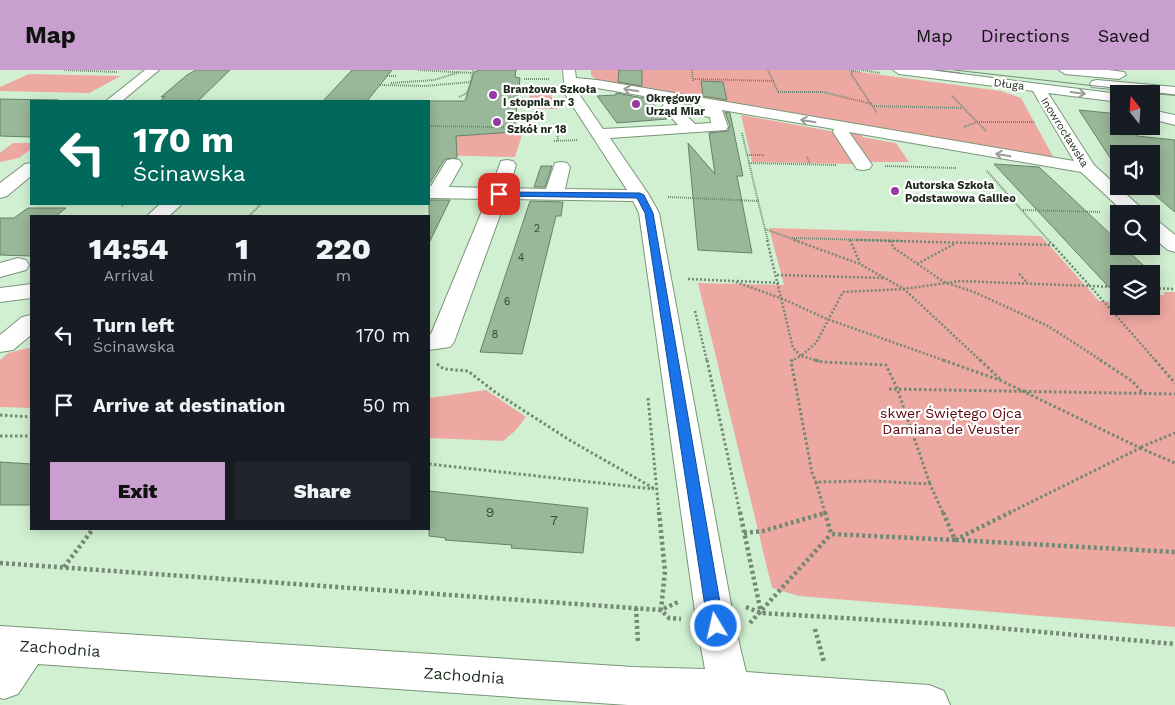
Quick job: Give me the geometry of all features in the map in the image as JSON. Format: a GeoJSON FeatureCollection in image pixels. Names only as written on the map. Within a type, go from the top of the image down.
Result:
{"type":"FeatureCollection","features":[{"type":"Feature","properties":{"kind":"street"},"geometry":{"type":"LineString","coordinates":[[114,100],[153,70]]}},
{"type":"Feature","properties":{"kind":"street","name":"Długa"},"geometry":{"type":"LineString","coordinates":[[899,70],[1110,97]]}},
{"type":"Feature","properties":{"kind":"street","name":"Długa"},"geometry":{"type":"LineString","coordinates":[[984,70],[1175,91]]}},
{"type":"Feature","properties":{"kind":"street"},"geometry":{"type":"LineString","coordinates":[[1065,70],[1138,76]]}},
{"type":"Feature","properties":{"kind":"street"},"geometry":{"type":"LineString","coordinates":[[564,77],[1017,158],[1087,168]]}},
{"type":"Feature","properties":{"kind":"street"},"geometry":{"type":"LineString","coordinates":[[564,77],[588,137],[640,195],[649,213],[716,626],[732,697]]}},
{"type":"Feature","properties":{"kind":"street","name":"Inowrocławska"},"geometry":{"type":"LineString","coordinates":[[1038,88],[1087,168],[1128,205]]}},
{"type":"Feature","properties":{"kind":"street"},"geometry":{"type":"LineString","coordinates":[[1160,101],[1175,102]]}},
{"type":"Feature","properties":{"kind":"street"},"geometry":{"type":"LineString","coordinates":[[1047,105],[1065,106]]}},
{"type":"Feature","properties":{"kind":"street"},"geometry":{"type":"LineString","coordinates":[[1083,108],[1110,110]]}},
{"type":"Feature","properties":{"kind":"street"},"geometry":{"type":"LineString","coordinates":[[1160,116],[1175,120]]}},
{"type":"Feature","properties":{"kind":"street"},"geometry":{"type":"LineString","coordinates":[[843,127],[841,132],[863,166]]}},
{"type":"Feature","properties":{"kind":"street"},"geometry":{"type":"LineString","coordinates":[[588,137],[690,128]]}},
{"type":"Feature","properties":{"kind":"street"},"geometry":{"type":"LineString","coordinates":[[433,192],[453,164]]}},
{"type":"Feature","properties":{"kind":"street"},"geometry":{"type":"LineString","coordinates":[[430,350],[441,342],[499,194],[507,165]]}},
{"type":"Feature","properties":{"kind":"street"},"geometry":{"type":"LineString","coordinates":[[554,195],[561,167]]}},
{"type":"Feature","properties":{"kind":"street"},"geometry":{"type":"LineString","coordinates":[[4,185],[30,169]]}},
{"type":"Feature","properties":{"kind":"street"},"geometry":{"type":"LineString","coordinates":[[4,185],[30,182]]}},
{"type":"Feature","properties":{"kind":"street"},"geometry":{"type":"LineString","coordinates":[[433,192],[640,195]]}},
{"type":"Feature","properties":{"kind":"street"},"geometry":{"type":"LineString","coordinates":[[158,215],[171,205]]}},
{"type":"Feature","properties":{"kind":"street"},"geometry":{"type":"LineString","coordinates":[[1160,233],[1175,246]]}},
{"type":"Feature","properties":{"kind":"street"},"geometry":{"type":"LineString","coordinates":[[0,295],[30,291]]}},
{"type":"Feature","properties":{"kind":"street"},"geometry":{"type":"LineString","coordinates":[[4,345],[30,323]]}},
{"type":"Feature","properties":{"kind":"street","name":"Zachodnia"},"geometry":{"type":"LineString","coordinates":[[10,657],[633,686],[732,697],[929,705]]}},
{"type":"Feature","properties":{"kind":"path"},"geometry":{"type":"LineString","coordinates":[[64,70],[126,72]]}},
{"type":"Feature","properties":{"kind":"path"},"geometry":{"type":"LineString","coordinates":[[418,70],[473,71],[472,82],[467,93],[459,97]]}},
{"type":"Feature","properties":{"kind":"path"},"geometry":{"type":"LineString","coordinates":[[768,70],[782,100],[782,110],[779,116]]}},
{"type":"Feature","properties":{"kind":"path"},"geometry":{"type":"LineString","coordinates":[[854,70],[851,74],[893,136]]}},
{"type":"Feature","properties":{"kind":"path"},"geometry":{"type":"LineString","coordinates":[[391,83],[434,80],[460,72]]}},
{"type":"Feature","properties":{"kind":"path"},"geometry":{"type":"LineString","coordinates":[[387,76],[396,76]]}},
{"type":"Feature","properties":{"kind":"path"},"geometry":{"type":"LineString","coordinates":[[524,79],[564,77]]}},
{"type":"Feature","properties":{"kind":"path"},"geometry":{"type":"LineString","coordinates":[[693,79],[774,81]]}},
{"type":"Feature","properties":{"kind":"path"},"geometry":{"type":"LineString","coordinates":[[380,85],[425,86],[472,82]]}},
{"type":"Feature","properties":{"kind":"path"},"geometry":{"type":"LineString","coordinates":[[778,92],[823,92],[872,105],[963,108]]}},
{"type":"Feature","properties":{"kind":"path"},"geometry":{"type":"LineString","coordinates":[[950,94],[977,122],[1017,158]]}},
{"type":"Feature","properties":{"kind":"path"},"geometry":{"type":"LineString","coordinates":[[736,108],[783,299],[793,348],[801,356],[822,362],[886,365],[897,388],[930,484],[955,540]]}},
{"type":"Feature","properties":{"kind":"path"},"geometry":{"type":"LineString","coordinates":[[942,144],[946,133],[977,122],[1038,122]]}},
{"type":"Feature","properties":{"kind":"path"},"geometry":{"type":"LineString","coordinates":[[430,126],[558,128],[558,141]]}},
{"type":"Feature","properties":{"kind":"path"},"geometry":{"type":"LineString","coordinates":[[554,141],[588,137]]}},
{"type":"Feature","properties":{"kind":"path"},"geometry":{"type":"LineString","coordinates":[[966,149],[1023,210],[1175,383]]}},
{"type":"Feature","properties":{"kind":"path"},"geometry":{"type":"LineString","coordinates":[[747,155],[764,155]]}},
{"type":"Feature","properties":{"kind":"path"},"geometry":{"type":"LineString","coordinates":[[806,157],[810,164]]}},
{"type":"Feature","properties":{"kind":"path"},"geometry":{"type":"LineString","coordinates":[[664,192],[669,198],[758,201]]}},
{"type":"Feature","properties":{"kind":"path"},"geometry":{"type":"LineString","coordinates":[[250,215],[260,205]]}},
{"type":"Feature","properties":{"kind":"path"},"geometry":{"type":"LineString","coordinates":[[1023,210],[1102,212]]}},
{"type":"Feature","properties":{"kind":"path"},"geometry":{"type":"LineString","coordinates":[[765,229],[860,264],[904,289],[1002,381]]}},
{"type":"Feature","properties":{"kind":"path"},"geometry":{"type":"LineString","coordinates":[[792,238],[1054,245]]}},
{"type":"Feature","properties":{"kind":"path"},"geometry":{"type":"LineString","coordinates":[[850,240],[860,264]]}},
{"type":"Feature","properties":{"kind":"path"},"geometry":{"type":"LineString","coordinates":[[890,241],[894,248],[944,282],[974,292],[1048,326],[1132,382],[1143,393]]}},
{"type":"Feature","properties":{"kind":"path"},"geometry":{"type":"LineString","coordinates":[[917,264],[954,246],[956,242]]}},
{"type":"Feature","properties":{"kind":"path"},"geometry":{"type":"LineString","coordinates":[[1019,274],[1028,283]]}},
{"type":"Feature","properties":{"kind":"path"},"geometry":{"type":"LineString","coordinates":[[777,275],[886,278]]}},
{"type":"Feature","properties":{"kind":"path"},"geometry":{"type":"LineString","coordinates":[[689,287],[688,279],[779,283]]}},
{"type":"Feature","properties":{"kind":"path"},"geometry":{"type":"LineString","coordinates":[[733,281],[783,299],[827,319],[1002,381],[1175,463]]}},
{"type":"Feature","properties":{"kind":"path"},"geometry":{"type":"LineString","coordinates":[[831,534],[812,473],[791,361],[801,356],[816,343],[827,319],[843,292],[904,289],[944,282],[1110,287]]}},
{"type":"Feature","properties":{"kind":"path"},"geometry":{"type":"LineString","coordinates":[[1160,288],[1175,289]]}},
{"type":"Feature","properties":{"kind":"path"},"geometry":{"type":"LineString","coordinates":[[693,304],[713,384],[761,613]]}},
{"type":"Feature","properties":{"kind":"path"},"geometry":{"type":"LineString","coordinates":[[430,352],[444,369],[468,371],[494,392],[571,441],[656,490]]}},
{"type":"Feature","properties":{"kind":"path"},"geometry":{"type":"LineString","coordinates":[[889,389],[1175,394]]}},
{"type":"Feature","properties":{"kind":"path"},"geometry":{"type":"LineString","coordinates":[[0,415],[30,417]]}},
{"type":"Feature","properties":{"kind":"path"},"geometry":{"type":"LineString","coordinates":[[955,540],[1140,448],[1175,433]]}},
{"type":"Feature","properties":{"kind":"path"},"geometry":{"type":"LineString","coordinates":[[0,436],[30,435]]}},
{"type":"Feature","properties":{"kind":"path"},"geometry":{"type":"LineString","coordinates":[[430,464],[656,490]]}},
{"type":"Feature","properties":{"kind":"path"},"geometry":{"type":"LineString","coordinates":[[816,482],[872,481],[930,484]]}},
{"type":"Feature","properties":{"kind":"path"},"geometry":{"type":"LineString","coordinates":[[656,490],[665,571],[662,610],[669,618]]}},
{"type":"Feature","properties":{"kind":"path"},"geometry":{"type":"LineString","coordinates":[[744,533],[763,531],[826,513]]}},
{"type":"Feature","properties":{"kind":"path"},"geometry":{"type":"LineString","coordinates":[[64,567],[92,530]]}},
{"type":"Feature","properties":{"kind":"path"},"geometry":{"type":"LineString","coordinates":[[831,534],[1175,552]]}},
{"type":"Feature","properties":{"kind":"path"},"geometry":{"type":"LineString","coordinates":[[752,624],[831,534]]}},
{"type":"Feature","properties":{"kind":"path"},"geometry":{"type":"LineString","coordinates":[[0,563],[662,610],[678,602]]}},
{"type":"Feature","properties":{"kind":"path"},"geometry":{"type":"LineString","coordinates":[[744,606],[761,613],[811,614],[976,626],[1175,644]]}},
{"type":"Feature","properties":{"kind":"path"},"geometry":{"type":"LineString","coordinates":[[636,608],[638,642]]}},
{"type":"Feature","properties":{"kind":"path"},"geometry":{"type":"LineString","coordinates":[[815,629],[824,662]]}},
{"type":"Feature","properties":{"kind":"green space"},"geometry":{"type":"Polygon","coordinates":[[[591,70],[845,70],[1001,91],[1021,98],[1056,162],[600,83],[591,75],[591,70]]]}},
{"type":"Feature","properties":{"kind":"green space"},"geometry":{"type":"Polygon","coordinates":[[[29,74],[121,76],[89,93],[0,91],[0,87],[29,74]]]}},
{"type":"Feature","properties":{"kind":"green space"},"geometry":{"type":"Polygon","coordinates":[[[548,90],[558,109],[538,109],[528,105],[531,91],[548,90]]]}},
{"type":"Feature","properties":{"kind":"green space"},"geometry":{"type":"Polygon","coordinates":[[[741,115],[836,132],[855,164],[752,162],[741,115]]]}},
{"type":"Feature","properties":{"kind":"green space"},"geometry":{"type":"Polygon","coordinates":[[[430,130],[523,132],[515,157],[430,155],[430,130]]]}},
{"type":"Feature","properties":{"kind":"green space"},"geometry":{"type":"Polygon","coordinates":[[[864,133],[862,137],[896,143],[909,162],[865,162],[850,135],[864,133]]]}},
{"type":"Feature","properties":{"kind":"green space"},"geometry":{"type":"Polygon","coordinates":[[[13,143],[30,143],[30,150],[19,158],[0,162],[0,153],[13,143]]]}},
{"type":"Feature","properties":{"kind":"green space","name":"skwer Świętego Ojca Damiana de Veuster"},"geometry":{"type":"Polygon","coordinates":[[[769,228],[1041,236],[1099,301],[1110,302],[1110,315],[1160,315],[1160,295],[1165,295],[1163,292],[1175,292],[1175,627],[799,596],[772,588],[698,283],[784,285],[769,228]]]}},
{"type":"Feature","properties":{"kind":"green space"},"geometry":{"type":"Polygon","coordinates":[[[30,348],[30,408],[0,407],[0,360],[8,353],[30,348]]]}},
{"type":"Feature","properties":{"kind":"green space"},"geometry":{"type":"Polygon","coordinates":[[[486,390],[526,417],[515,431],[503,441],[430,438],[430,398],[486,390]]]}},
{"type":"Feature","properties":{"kind":"building"},"geometry":{"type":"Polygon","coordinates":[[[196,70],[230,70],[199,100],[161,100],[165,97],[161,97],[187,75],[196,70]]]}},
{"type":"Feature","properties":{"kind":"building"},"geometry":{"type":"Polygon","coordinates":[[[352,70],[392,70],[368,100],[324,100],[352,70]]]}},
{"type":"Feature","properties":{"kind":"building"},"geometry":{"type":"Polygon","coordinates":[[[480,70],[516,70],[515,77],[520,78],[514,132],[456,136],[457,158],[445,159],[430,182],[430,101],[465,101],[474,72],[480,70]]]}},
{"type":"Feature","properties":{"kind":"building"},"geometry":{"type":"Polygon","coordinates":[[[619,70],[642,70],[642,86],[618,82],[619,70]]]}},
{"type":"Feature","properties":{"kind":"building"},"geometry":{"type":"Polygon","coordinates":[[[701,81],[723,82],[727,100],[703,96],[701,81]]]}},
{"type":"Feature","properties":{"kind":"building"},"geometry":{"type":"Polygon","coordinates":[[[616,93],[649,99],[667,119],[617,123],[597,96],[616,95],[616,93]]]}},
{"type":"Feature","properties":{"kind":"building"},"geometry":{"type":"Polygon","coordinates":[[[0,99],[58,100],[30,100],[30,137],[0,136],[0,99]]]}},
{"type":"Feature","properties":{"kind":"building"},"geometry":{"type":"Polygon","coordinates":[[[1079,110],[1110,113],[1110,135],[1136,135],[1175,140],[1175,212],[1155,195],[1160,195],[1160,145],[1110,145],[1110,158],[1079,110]]]}},
{"type":"Feature","properties":{"kind":"building"},"geometry":{"type":"Polygon","coordinates":[[[725,112],[730,113],[743,176],[737,176],[752,253],[698,250],[688,143],[715,174],[709,133],[728,131],[730,126],[725,112]]]}},
{"type":"Feature","properties":{"kind":"building"},"geometry":{"type":"Polygon","coordinates":[[[994,164],[1039,167],[1110,234],[1110,255],[1132,255],[1143,265],[1110,265],[1110,288],[994,164]]]}},
{"type":"Feature","properties":{"kind":"building"},"geometry":{"type":"Polygon","coordinates":[[[541,166],[552,166],[545,187],[534,187],[541,166]]]}},
{"type":"Feature","properties":{"kind":"building"},"geometry":{"type":"Polygon","coordinates":[[[430,200],[450,200],[430,241],[430,215],[430,200]]]}},
{"type":"Feature","properties":{"kind":"building"},"geometry":{"type":"Polygon","coordinates":[[[530,201],[563,202],[561,216],[556,216],[522,354],[480,352],[530,201]]]}},
{"type":"Feature","properties":{"kind":"building"},"geometry":{"type":"Polygon","coordinates":[[[28,208],[66,208],[57,215],[30,215],[30,256],[0,255],[0,218],[14,218],[28,208]]]}},
{"type":"Feature","properties":{"kind":"building"},"geometry":{"type":"Polygon","coordinates":[[[0,462],[30,464],[30,505],[0,505],[0,462]]]}},
{"type":"Feature","properties":{"kind":"building"},"geometry":{"type":"Polygon","coordinates":[[[430,491],[588,508],[583,553],[511,548],[512,545],[445,540],[446,538],[429,536],[430,491]]]}},
{"type":"Feature","properties":{"kind":"tram line"},"geometry":{"type":"LineString","coordinates":[[936,70],[960,73]]}},
{"type":"Feature","properties":{"kind":"tram line"},"geometry":{"type":"LineString","coordinates":[[954,70],[1175,95]]}},
{"type":"Feature","properties":{"kind":"place","name":"Branżowa Szkoła I stopnia nr 3"},"geometry":{"type":"Point","coordinates":[493,95]}},
{"type":"Feature","properties":{"kind":"place","name":"Okręgowy Urząd Miar"},"geometry":{"type":"Point","coordinates":[636,104]}},
{"type":"Feature","properties":{"kind":"place","name":"Zespół Szkół nr 18"},"geometry":{"type":"Point","coordinates":[497,122]}},
{"type":"Feature","properties":{"kind":"place","name":"Autorska Szkoła Podstawowa Galileo"},"geometry":{"type":"Point","coordinates":[895,191]}},
{"type":"Feature","properties":{"kind":"route"},"geometry":{"type":"LineString","coordinates":[[499,194],[640,195],[649,213],[716,626]]}}]}
